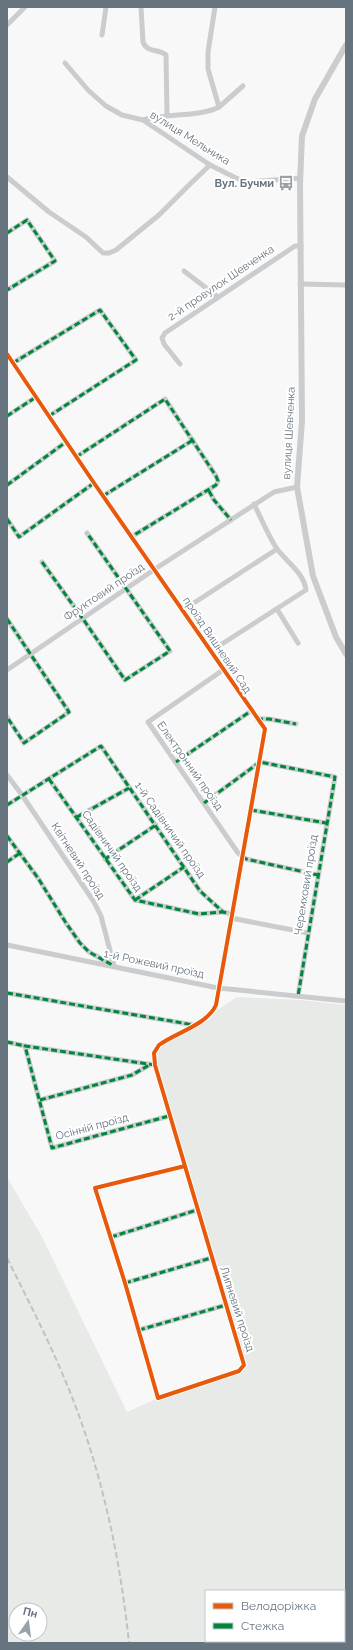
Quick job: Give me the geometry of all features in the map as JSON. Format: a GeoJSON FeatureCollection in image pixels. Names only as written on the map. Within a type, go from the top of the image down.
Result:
{"type":"FeatureCollection","features":[{"type":"Feature","properties":{"kind":"street"},"geometry":{"type":"LineString","coordinates":[[8,23],[25,7]]}},
{"type":"Feature","properties":{"kind":"street"},"geometry":{"type":"LineString","coordinates":[[102,35],[106,7]]}},
{"type":"Feature","properties":{"kind":"street"},"geometry":{"type":"LineString","coordinates":[[142,7],[143,42],[145,47],[150,51],[164,53],[166,55],[168,115]]}},
{"type":"Feature","properties":{"kind":"street"},"geometry":{"type":"LineString","coordinates":[[215,7],[208,52],[208,69],[219,107]]}},
{"type":"Feature","properties":{"kind":"street","name":"вулиця Шевченка"},"geometry":{"type":"LineString","coordinates":[[346,45],[315,99],[302,136],[300,178],[302,421],[297,487],[314,576],[336,637],[346,654]]}},
{"type":"Feature","properties":{"kind":"street","name":"вулиця Мельника"},"geometry":{"type":"LineString","coordinates":[[65,63],[88,90],[106,106],[122,115],[143,120],[210,165],[236,178],[248,182],[300,178]]}},
{"type":"Feature","properties":{"kind":"street"},"geometry":{"type":"LineString","coordinates":[[143,120],[168,115],[211,111],[219,107],[243,86]]}},
{"type":"Feature","properties":{"kind":"street"},"geometry":{"type":"LineString","coordinates":[[7,177],[49,212],[86,238],[97,249],[103,253],[109,253],[116,250],[159,215],[210,165]]}},
{"type":"Feature","properties":{"kind":"street"},"geometry":{"type":"LineString","coordinates":[[7,233],[27,220],[55,261],[7,290]]}},
{"type":"Feature","properties":{"kind":"street","name":"2-й провулок Шевченка"},"geometry":{"type":"LineString","coordinates":[[180,364],[164,344],[162,338],[165,333],[218,296],[296,246],[301,246]]}},
{"type":"Feature","properties":{"kind":"street"},"geometry":{"type":"LineString","coordinates":[[184,272],[218,296]]}},
{"type":"Feature","properties":{"kind":"street"},"geometry":{"type":"LineString","coordinates":[[300,284],[346,284]]}},
{"type":"Feature","properties":{"kind":"street"},"geometry":{"type":"LineString","coordinates":[[13,363],[100,310],[136,360],[49,416]]}},
{"type":"Feature","properties":{"kind":"street","name":"проїзд Вишневий Сад"},"geometry":{"type":"LineString","coordinates":[[7,354],[131,537],[155,569],[251,711],[265,729],[218,988]]}},
{"type":"Feature","properties":{"kind":"street"},"geometry":{"type":"LineString","coordinates":[[7,416],[36,397]]}},
{"type":"Feature","properties":{"kind":"street"},"geometry":{"type":"LineString","coordinates":[[76,457],[165,399],[193,440],[218,481],[209,491],[131,537]]}},
{"type":"Feature","properties":{"kind":"street"},"geometry":{"type":"LineString","coordinates":[[103,496],[193,440]]}},
{"type":"Feature","properties":{"kind":"street"},"geometry":{"type":"LineString","coordinates":[[7,485],[66,442]]}},
{"type":"Feature","properties":{"kind":"street"},"geometry":{"type":"LineString","coordinates":[[7,519],[19,537],[94,483]]}},
{"type":"Feature","properties":{"kind":"street","name":"Фруктовий проїзд"},"geometry":{"type":"LineString","coordinates":[[7,670],[127,590],[155,569],[254,504],[274,492],[297,487]]}},
{"type":"Feature","properties":{"kind":"street"},"geometry":{"type":"LineString","coordinates":[[209,491],[214,500],[231,520]]}},
{"type":"Feature","properties":{"kind":"street"},"geometry":{"type":"LineString","coordinates":[[211,651],[306,590],[306,583],[277,549],[254,504]]}},
{"type":"Feature","properties":{"kind":"street"},"geometry":{"type":"LineString","coordinates":[[42,562],[83,618],[125,680],[170,651],[87,533]]}},
{"type":"Feature","properties":{"kind":"street"},"geometry":{"type":"LineString","coordinates":[[183,610],[277,549]]}},
{"type":"Feature","properties":{"kind":"street"},"geometry":{"type":"LineString","coordinates":[[277,609],[298,643]]}},
{"type":"Feature","properties":{"kind":"street"},"geometry":{"type":"LineString","coordinates":[[7,619],[69,712],[24,743],[7,717]]}},
{"type":"Feature","properties":{"kind":"street","name":"Електронний проїзд"},"geometry":{"type":"LineString","coordinates":[[224,670],[148,722],[238,852],[243,856]]}},
{"type":"Feature","properties":{"kind":"street"},"geometry":{"type":"LineString","coordinates":[[176,762],[251,711]]}},
{"type":"Feature","properties":{"kind":"street"},"geometry":{"type":"LineString","coordinates":[[257,719],[269,719],[296,724]]}},
{"type":"Feature","properties":{"kind":"street","name":"1-й Садівничий проїзд"},"geometry":{"type":"LineString","coordinates":[[49,779],[101,746],[200,891],[223,912],[232,916],[308,933]]}},
{"type":"Feature","properties":{"kind":"street"},"geometry":{"type":"LineString","coordinates":[[204,803],[260,762]]}},
{"type":"Feature","properties":{"kind":"street","name":"Черемховий проїзд"},"geometry":{"type":"LineString","coordinates":[[260,762],[335,777],[326,823],[298,996]]}},
{"type":"Feature","properties":{"kind":"street","name":"Квітневий проїзд"},"geometry":{"type":"LineString","coordinates":[[7,775],[22,795],[102,916],[114,966]]}},
{"type":"Feature","properties":{"kind":"street"},"geometry":{"type":"LineString","coordinates":[[7,805],[49,779]]}},
{"type":"Feature","properties":{"kind":"street","name":"Садівничий проїзд"},"geometry":{"type":"LineString","coordinates":[[49,779],[135,900],[199,914],[223,912]]}},
{"type":"Feature","properties":{"kind":"street"},"geometry":{"type":"LineString","coordinates":[[77,817],[129,788]]}},
{"type":"Feature","properties":{"kind":"street"},"geometry":{"type":"LineString","coordinates":[[251,810],[326,823]]}},
{"type":"Feature","properties":{"kind":"street"},"geometry":{"type":"LineString","coordinates":[[105,859],[156,825]]}},
{"type":"Feature","properties":{"kind":"street"},"geometry":{"type":"LineString","coordinates":[[7,836],[38,878],[66,924],[80,943],[89,952],[114,966]]}},
{"type":"Feature","properties":{"kind":"street"},"geometry":{"type":"LineString","coordinates":[[7,862],[20,853]]}},
{"type":"Feature","properties":{"kind":"street"},"geometry":{"type":"LineString","coordinates":[[243,856],[246,859],[318,875]]}},
{"type":"Feature","properties":{"kind":"street"},"geometry":{"type":"LineString","coordinates":[[135,900],[184,867]]}},
{"type":"Feature","properties":{"kind":"street","name":"1-й Рожевий проїзд"},"geometry":{"type":"LineString","coordinates":[[7,945],[218,988],[346,1001]]}},
{"type":"Feature","properties":{"kind":"street","name":"Липневий проїзд"},"geometry":{"type":"LineString","coordinates":[[185,1166],[95,1188],[125,1283],[158,1398],[242,1369],[244,1365],[211,1258],[185,1166],[153,1064],[154,1053],[157,1046],[194,1025],[214,1010],[218,988]]}},
{"type":"Feature","properties":{"kind":"street"},"geometry":{"type":"LineString","coordinates":[[7,993],[194,1025]]}},
{"type":"Feature","properties":{"kind":"street"},"geometry":{"type":"LineString","coordinates":[[7,1042],[25,1046],[153,1064]]}},
{"type":"Feature","properties":{"kind":"street","name":"Осінній проїзд"},"geometry":{"type":"LineString","coordinates":[[25,1046],[52,1148],[169,1116]]}},
{"type":"Feature","properties":{"kind":"street"},"geometry":{"type":"LineString","coordinates":[[40,1100],[132,1074],[153,1064]]}},
{"type":"Feature","properties":{"kind":"street"},"geometry":{"type":"LineString","coordinates":[[111,1237],[197,1210]]}},
{"type":"Feature","properties":{"kind":"street"},"geometry":{"type":"LineString","coordinates":[[125,1283],[211,1258]]}},
{"type":"Feature","properties":{"kind":"street"},"geometry":{"type":"LineString","coordinates":[[139,1330],[226,1304]]}},
{"type":"Feature","properties":{"kind":"shaded area"},"geometry":{"type":"Polygon","coordinates":[[[237,997],[300,1000],[346,1005],[346,1643],[7,1643],[7,1177],[42,1237],[127,1412],[158,1398],[239,1371],[244,1365],[155,1065],[155,1051],[237,997]]]}},
{"type":"Feature","properties":{"kind":"railway"},"geometry":{"type":"LineString","coordinates":[[7,1258],[39,1322],[68,1387],[90,1449],[108,1513],[120,1578],[129,1643]]}},
{"type":"Feature","properties":{"kind":"marked path"},"geometry":{"type":"LineString","coordinates":[[7,233],[27,220],[55,261],[7,290]]}},
{"type":"Feature","properties":{"kind":"marked path"},"geometry":{"type":"LineString","coordinates":[[13,363],[100,310],[136,360],[49,416]]}},
{"type":"Feature","properties":{"kind":"marked path"},"geometry":{"type":"LineString","coordinates":[[7,416],[36,397]]}},
{"type":"Feature","properties":{"kind":"marked path"},"geometry":{"type":"LineString","coordinates":[[76,457],[165,399],[218,481],[216,485],[131,537]]}},
{"type":"Feature","properties":{"kind":"marked path"},"geometry":{"type":"LineString","coordinates":[[103,496],[193,440]]}},
{"type":"Feature","properties":{"kind":"marked path"},"geometry":{"type":"LineString","coordinates":[[7,485],[66,442]]}},
{"type":"Feature","properties":{"kind":"marked path"},"geometry":{"type":"LineString","coordinates":[[7,519],[19,537],[94,483]]}},
{"type":"Feature","properties":{"kind":"marked path"},"geometry":{"type":"LineString","coordinates":[[209,491],[214,500],[231,520]]}},
{"type":"Feature","properties":{"kind":"marked path"},"geometry":{"type":"LineString","coordinates":[[42,562],[125,680],[170,651],[87,533]]}},
{"type":"Feature","properties":{"kind":"marked path"},"geometry":{"type":"LineString","coordinates":[[7,619],[69,712],[24,743],[7,717]]}},
{"type":"Feature","properties":{"kind":"marked path"},"geometry":{"type":"LineString","coordinates":[[176,762],[251,711]]}},
{"type":"Feature","properties":{"kind":"marked path"},"geometry":{"type":"LineString","coordinates":[[257,719],[269,719],[296,724]]}},
{"type":"Feature","properties":{"kind":"marked path"},"geometry":{"type":"LineString","coordinates":[[7,805],[101,746],[200,891],[223,912],[232,914]]}},
{"type":"Feature","properties":{"kind":"marked path"},"geometry":{"type":"LineString","coordinates":[[204,803],[260,762],[335,777],[298,996]]}},
{"type":"Feature","properties":{"kind":"marked path"},"geometry":{"type":"LineString","coordinates":[[49,779],[135,900],[199,914],[223,912]]}},
{"type":"Feature","properties":{"kind":"marked path"},"geometry":{"type":"LineString","coordinates":[[77,817],[129,788]]}},
{"type":"Feature","properties":{"kind":"marked path"},"geometry":{"type":"LineString","coordinates":[[251,810],[326,823]]}},
{"type":"Feature","properties":{"kind":"marked path"},"geometry":{"type":"LineString","coordinates":[[105,859],[156,825]]}},
{"type":"Feature","properties":{"kind":"marked path"},"geometry":{"type":"LineString","coordinates":[[7,836],[38,878],[80,943],[89,952],[114,966]]}},
{"type":"Feature","properties":{"kind":"marked path"},"geometry":{"type":"LineString","coordinates":[[7,862],[20,853]]}},
{"type":"Feature","properties":{"kind":"marked path"},"geometry":{"type":"LineString","coordinates":[[243,856],[246,859],[318,875]]}},
{"type":"Feature","properties":{"kind":"marked path"},"geometry":{"type":"LineString","coordinates":[[135,900],[184,867]]}},
{"type":"Feature","properties":{"kind":"marked path"},"geometry":{"type":"LineString","coordinates":[[7,993],[194,1025]]}},
{"type":"Feature","properties":{"kind":"marked path"},"geometry":{"type":"LineString","coordinates":[[7,1042],[25,1046]]}},
{"type":"Feature","properties":{"kind":"marked path"},"geometry":{"type":"LineString","coordinates":[[155,1065],[25,1046],[52,1148],[169,1116]]}},
{"type":"Feature","properties":{"kind":"marked path"},"geometry":{"type":"LineString","coordinates":[[40,1100],[132,1075],[151,1064]]}},
{"type":"Feature","properties":{"kind":"marked path"},"geometry":{"type":"LineString","coordinates":[[111,1237],[197,1210]]}},
{"type":"Feature","properties":{"kind":"marked path"},"geometry":{"type":"LineString","coordinates":[[125,1283],[211,1258]]}},
{"type":"Feature","properties":{"kind":"marked path"},"geometry":{"type":"LineString","coordinates":[[139,1330],[226,1305]]}},
{"type":"Feature","properties":{"kind":"cycle path"},"geometry":{"type":"LineString","coordinates":[[7,354],[94,483],[265,729],[216,1005],[206,1018],[159,1045],[154,1053],[155,1065],[244,1365],[239,1371],[158,1398],[125,1283],[95,1188],[185,1166]]}},
{"type":"Feature","properties":{"kind":"place","name":"Вул. Бучми"},"geometry":{"type":"Point","coordinates":[286,183]}}]}
